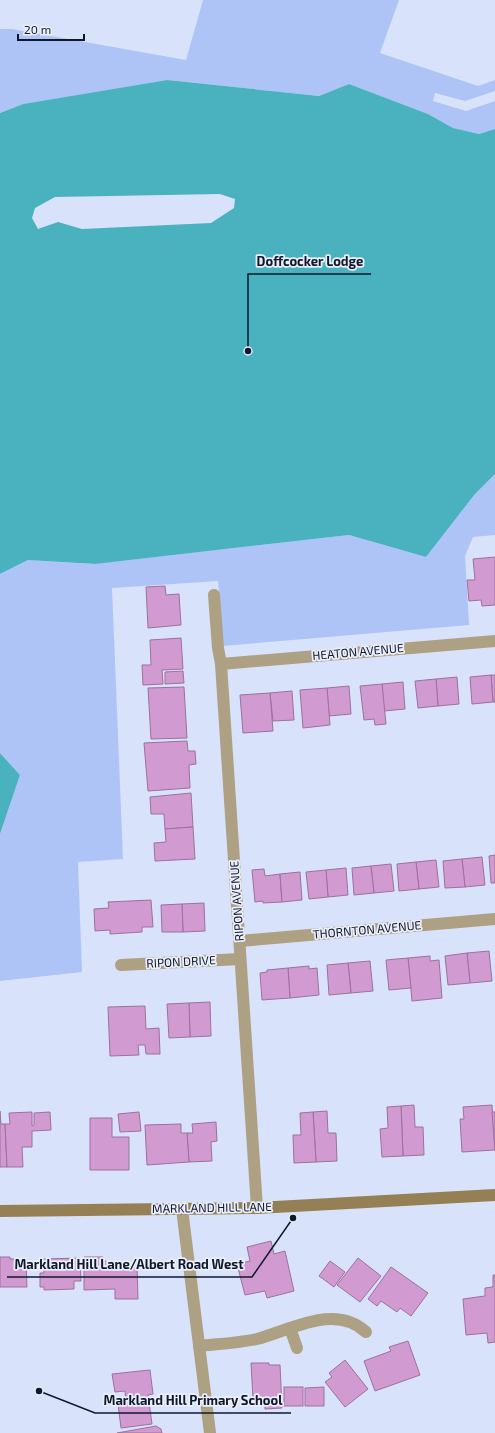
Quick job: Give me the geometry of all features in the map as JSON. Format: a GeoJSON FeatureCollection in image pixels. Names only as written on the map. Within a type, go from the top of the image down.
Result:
{"type":"FeatureCollection","features":[{"type":"Feature","properties":{"kind":"street","name":"RIPON AVENUE"},"geometry":{"type":"LineString","coordinates":[[214,595],[218,648],[221,664],[257,1208]]}},
{"type":"Feature","properties":{"kind":"street","name":"HEATON AVENUE"},"geometry":{"type":"LineString","coordinates":[[221,664],[495,641]]}},
{"type":"Feature","properties":{"kind":"street","name":"THORNTON AVENUE"},"geometry":{"type":"LineString","coordinates":[[240,941],[495,919]]}},
{"type":"Feature","properties":{"kind":"street","name":"RIPON DRIVE"},"geometry":{"type":"LineString","coordinates":[[121,965],[240,959]]}},
{"type":"Feature","properties":{"kind":"street","name":"MARKLAND HILL LANE"},"geometry":{"type":"LineString","coordinates":[[0,1211],[257,1208],[495,1195]]}},
{"type":"Feature","properties":{"kind":"street"},"geometry":{"type":"LineString","coordinates":[[182,1209],[210,1433]]}},
{"type":"Feature","properties":{"kind":"street"},"geometry":{"type":"LineString","coordinates":[[199,1346],[247,1341],[325,1319],[338,1319],[358,1324],[366,1332]]}},
{"type":"Feature","properties":{"kind":"street"},"geometry":{"type":"LineString","coordinates":[[290,1328],[297,1348]]}},
{"type":"Feature","properties":{"kind":"shaded area"},"geometry":{"type":"Polygon","coordinates":[[[203,0],[399,0],[380,53],[478,86],[495,80],[495,91],[465,101],[435,93],[433,101],[466,111],[495,101],[495,129],[479,134],[453,128],[428,114],[349,84],[319,96],[167,80],[23,104],[0,113],[0,29],[12,29],[186,60],[203,0]]]}},
{"type":"Feature","properties":{"kind":"shaded area"},"geometry":{"type":"Polygon","coordinates":[[[167,80],[319,96],[349,84],[428,114],[453,128],[479,134],[495,129],[495,474],[475,494],[426,557],[349,535],[95,564],[28,560],[0,574],[0,113],[23,104],[167,80]],[[220,194],[55,197],[35,208],[32,218],[38,229],[58,222],[82,229],[211,223],[234,208],[235,199],[220,194]]]}},
{"type":"Feature","properties":{"kind":"shaded area"},"geometry":{"type":"Polygon","coordinates":[[[495,474],[495,535],[473,537],[465,556],[469,625],[223,646],[218,581],[112,588],[123,859],[78,862],[82,972],[0,981],[0,834],[20,775],[0,753],[0,574],[28,560],[93,564],[349,535],[426,557],[475,494],[495,474]]]}},
{"type":"Feature","properties":{"kind":"shaded area"},"geometry":{"type":"Polygon","coordinates":[[[0,753],[20,775],[0,834],[0,753]]]}},
{"type":"Feature","properties":{"kind":"building"},"geometry":{"type":"Polygon","coordinates":[[[495,557],[495,605],[482,606],[481,600],[469,601],[467,580],[475,580],[473,559],[495,557]]]}},
{"type":"Feature","properties":{"kind":"building"},"geometry":{"type":"Polygon","coordinates":[[[165,586],[166,595],[179,594],[181,625],[148,628],[146,587],[165,586]]]}},
{"type":"Feature","properties":{"kind":"building"},"geometry":{"type":"Polygon","coordinates":[[[181,638],[183,669],[162,670],[163,684],[143,685],[142,665],[151,665],[150,640],[181,638]]]}},
{"type":"Feature","properties":{"kind":"building"},"geometry":{"type":"Polygon","coordinates":[[[183,671],[184,683],[165,684],[165,672],[183,671]]]}},
{"type":"Feature","properties":{"kind":"building"},"geometry":{"type":"Polygon","coordinates":[[[491,675],[495,675],[495,702],[493,702],[491,675]]]}},
{"type":"Feature","properties":{"kind":"building"},"geometry":{"type":"Polygon","coordinates":[[[491,675],[493,702],[472,704],[470,677],[491,675]]]}},
{"type":"Feature","properties":{"kind":"building"},"geometry":{"type":"Polygon","coordinates":[[[457,677],[459,704],[438,706],[436,679],[457,677]]]}},
{"type":"Feature","properties":{"kind":"building"},"geometry":{"type":"Polygon","coordinates":[[[436,679],[438,706],[418,708],[415,681],[436,679]]]}},
{"type":"Feature","properties":{"kind":"building"},"geometry":{"type":"Polygon","coordinates":[[[403,682],[405,709],[384,711],[382,684],[403,682]]]}},
{"type":"Feature","properties":{"kind":"building"},"geometry":{"type":"Polygon","coordinates":[[[382,684],[386,724],[375,725],[374,719],[364,720],[360,686],[382,684]]]}},
{"type":"Feature","properties":{"kind":"building"},"geometry":{"type":"Polygon","coordinates":[[[349,686],[351,714],[329,716],[327,688],[349,686]]]}},
{"type":"Feature","properties":{"kind":"building"},"geometry":{"type":"Polygon","coordinates":[[[184,687],[187,738],[151,739],[148,688],[184,687]]]}},
{"type":"Feature","properties":{"kind":"building"},"geometry":{"type":"Polygon","coordinates":[[[327,688],[330,725],[303,728],[300,690],[327,688]]]}},
{"type":"Feature","properties":{"kind":"building"},"geometry":{"type":"Polygon","coordinates":[[[292,691],[294,720],[273,721],[270,693],[292,691]]]}},
{"type":"Feature","properties":{"kind":"building"},"geometry":{"type":"Polygon","coordinates":[[[270,693],[273,731],[243,733],[240,695],[270,693]]]}},
{"type":"Feature","properties":{"kind":"building"},"geometry":{"type":"Polygon","coordinates":[[[187,741],[188,751],[195,751],[196,764],[189,765],[190,788],[148,791],[144,743],[187,741]]]}},
{"type":"Feature","properties":{"kind":"building"},"geometry":{"type":"Polygon","coordinates":[[[191,793],[193,827],[165,829],[164,814],[151,814],[150,797],[191,793]]]}},
{"type":"Feature","properties":{"kind":"building"},"geometry":{"type":"Polygon","coordinates":[[[193,827],[195,859],[155,861],[154,843],[166,842],[165,829],[193,827]]]}},
{"type":"Feature","properties":{"kind":"building"},"geometry":{"type":"Polygon","coordinates":[[[495,855],[495,883],[491,883],[489,856],[495,855]]]}},
{"type":"Feature","properties":{"kind":"building"},"geometry":{"type":"Polygon","coordinates":[[[482,857],[485,885],[465,887],[462,859],[482,857]]]}},
{"type":"Feature","properties":{"kind":"building"},"geometry":{"type":"Polygon","coordinates":[[[462,859],[465,887],[445,888],[443,861],[462,859]]]}},
{"type":"Feature","properties":{"kind":"building"},"geometry":{"type":"Polygon","coordinates":[[[436,860],[439,887],[419,889],[416,862],[436,860]]]}},
{"type":"Feature","properties":{"kind":"building"},"geometry":{"type":"Polygon","coordinates":[[[416,862],[419,889],[399,891],[397,864],[416,862]]]}},
{"type":"Feature","properties":{"kind":"building"},"geometry":{"type":"Polygon","coordinates":[[[391,864],[394,891],[374,893],[371,866],[391,864]]]}},
{"type":"Feature","properties":{"kind":"building"},"geometry":{"type":"Polygon","coordinates":[[[371,866],[374,893],[354,895],[352,868],[371,866]]]}},
{"type":"Feature","properties":{"kind":"building"},"geometry":{"type":"Polygon","coordinates":[[[346,868],[348,895],[328,897],[326,870],[346,868]]]}},
{"type":"Feature","properties":{"kind":"building"},"geometry":{"type":"Polygon","coordinates":[[[264,869],[265,876],[280,874],[282,902],[255,902],[252,870],[264,869]]]}},
{"type":"Feature","properties":{"kind":"building"},"geometry":{"type":"Polygon","coordinates":[[[326,870],[328,897],[309,899],[306,872],[326,870]]]}},
{"type":"Feature","properties":{"kind":"building"},"geometry":{"type":"Polygon","coordinates":[[[300,872],[302,900],[282,902],[280,874],[300,872]]]}},
{"type":"Feature","properties":{"kind":"building"},"geometry":{"type":"Polygon","coordinates":[[[151,900],[153,927],[142,927],[142,932],[110,934],[110,930],[95,931],[94,909],[109,908],[108,902],[151,900]]]}},
{"type":"Feature","properties":{"kind":"building"},"geometry":{"type":"Polygon","coordinates":[[[204,903],[205,931],[183,932],[182,904],[204,903]]]}},
{"type":"Feature","properties":{"kind":"building"},"geometry":{"type":"Polygon","coordinates":[[[182,904],[183,932],[162,932],[161,905],[182,904]]]}},
{"type":"Feature","properties":{"kind":"building"},"geometry":{"type":"Polygon","coordinates":[[[489,951],[492,981],[470,983],[467,953],[489,951]]]}},
{"type":"Feature","properties":{"kind":"building"},"geometry":{"type":"Polygon","coordinates":[[[467,953],[470,983],[448,985],[445,956],[467,953]]]}},
{"type":"Feature","properties":{"kind":"building"},"geometry":{"type":"Polygon","coordinates":[[[430,956],[430,961],[439,960],[442,998],[412,1001],[408,958],[430,956]]]}},
{"type":"Feature","properties":{"kind":"building"},"geometry":{"type":"Polygon","coordinates":[[[408,958],[411,988],[389,990],[386,960],[408,958]]]}},
{"type":"Feature","properties":{"kind":"building"},"geometry":{"type":"Polygon","coordinates":[[[370,961],[373,991],[351,993],[348,963],[370,961]]]}},
{"type":"Feature","properties":{"kind":"building"},"geometry":{"type":"Polygon","coordinates":[[[348,963],[351,993],[329,995],[327,965],[348,963]]]}},
{"type":"Feature","properties":{"kind":"building"},"geometry":{"type":"Polygon","coordinates":[[[309,966],[309,969],[317,968],[319,995],[290,998],[288,968],[309,966]]]}},
{"type":"Feature","properties":{"kind":"building"},"geometry":{"type":"Polygon","coordinates":[[[288,968],[290,998],[262,1000],[260,973],[267,972],[267,970],[288,968]]]}},
{"type":"Feature","properties":{"kind":"building"},"geometry":{"type":"Polygon","coordinates":[[[210,1002],[211,1036],[190,1037],[189,1003],[210,1002]]]}},
{"type":"Feature","properties":{"kind":"building"},"geometry":{"type":"Polygon","coordinates":[[[189,1003],[190,1037],[169,1038],[167,1004],[189,1003]]]}},
{"type":"Feature","properties":{"kind":"building"},"geometry":{"type":"Polygon","coordinates":[[[145,1006],[146,1029],[159,1028],[160,1054],[146,1054],[145,1045],[138,1045],[139,1055],[110,1056],[108,1007],[145,1006]]]}},
{"type":"Feature","properties":{"kind":"building"},"geometry":{"type":"Polygon","coordinates":[[[414,1105],[415,1127],[423,1127],[424,1155],[403,1156],[401,1106],[414,1105]]]}},
{"type":"Feature","properties":{"kind":"building"},"geometry":{"type":"Polygon","coordinates":[[[492,1105],[495,1150],[462,1152],[460,1119],[464,1119],[463,1107],[492,1105]]]}},
{"type":"Feature","properties":{"kind":"building"},"geometry":{"type":"Polygon","coordinates":[[[401,1106],[403,1156],[382,1157],[380,1129],[388,1128],[387,1107],[401,1106]]]}},
{"type":"Feature","properties":{"kind":"building"},"geometry":{"type":"Polygon","coordinates":[[[0,1111],[1,1124],[5,1124],[7,1167],[0,1167],[0,1111]]]}},
{"type":"Feature","properties":{"kind":"building"},"geometry":{"type":"Polygon","coordinates":[[[327,1111],[328,1133],[336,1133],[337,1161],[316,1162],[313,1112],[327,1111]]]}},
{"type":"Feature","properties":{"kind":"building"},"geometry":{"type":"Polygon","coordinates":[[[32,1112],[32,1126],[34,1125],[34,1113],[50,1112],[51,1130],[32,1131],[32,1147],[22,1147],[23,1167],[7,1167],[5,1124],[10,1124],[9,1113],[32,1112]]]}},
{"type":"Feature","properties":{"kind":"building"},"geometry":{"type":"Polygon","coordinates":[[[139,1112],[141,1131],[120,1132],[118,1114],[139,1112]]]}},
{"type":"Feature","properties":{"kind":"building"},"geometry":{"type":"Polygon","coordinates":[[[313,1112],[316,1162],[294,1163],[293,1135],[301,1135],[300,1113],[313,1112]]]}},
{"type":"Feature","properties":{"kind":"building"},"geometry":{"type":"Polygon","coordinates":[[[492,1112],[495,1112],[495,1150],[492,1112]]]}},
{"type":"Feature","properties":{"kind":"building"},"geometry":{"type":"Polygon","coordinates":[[[90,1118],[112,1118],[112,1137],[129,1137],[129,1170],[90,1170],[90,1118]]]}},
{"type":"Feature","properties":{"kind":"building"},"geometry":{"type":"Polygon","coordinates":[[[216,1122],[217,1141],[211,1142],[212,1161],[189,1162],[187,1133],[193,1133],[192,1124],[216,1122]]]}},
{"type":"Feature","properties":{"kind":"building"},"geometry":{"type":"Polygon","coordinates":[[[181,1124],[181,1133],[187,1133],[189,1162],[147,1165],[145,1125],[181,1124]]]}},
{"type":"Feature","properties":{"kind":"building"},"geometry":{"type":"Polygon","coordinates":[[[271,1241],[274,1254],[285,1251],[294,1291],[267,1298],[265,1291],[245,1295],[237,1264],[250,1261],[247,1247],[271,1241]]]}},
{"type":"Feature","properties":{"kind":"building"},"geometry":{"type":"Polygon","coordinates":[[[0,1257],[10,1257],[10,1259],[18,1259],[18,1262],[26,1262],[27,1287],[0,1287],[0,1257]]]}},
{"type":"Feature","properties":{"kind":"building"},"geometry":{"type":"Polygon","coordinates":[[[84,1257],[103,1257],[103,1259],[109,1264],[137,1264],[138,1299],[115,1299],[115,1289],[84,1290],[84,1257]]]}},
{"type":"Feature","properties":{"kind":"building"},"geometry":{"type":"Polygon","coordinates":[[[80,1258],[81,1281],[74,1281],[74,1289],[44,1290],[44,1287],[40,1287],[40,1273],[44,1273],[43,1259],[80,1258]]]}},
{"type":"Feature","properties":{"kind":"building"},"geometry":{"type":"Polygon","coordinates":[[[358,1258],[381,1276],[360,1302],[337,1285],[358,1258]]]}},
{"type":"Feature","properties":{"kind":"building"},"geometry":{"type":"Polygon","coordinates":[[[330,1261],[345,1272],[334,1287],[319,1276],[330,1261]]]}},
{"type":"Feature","properties":{"kind":"building"},"geometry":{"type":"Polygon","coordinates":[[[391,1267],[428,1293],[411,1316],[400,1308],[397,1312],[381,1301],[377,1306],[368,1299],[391,1267]]]}},
{"type":"Feature","properties":{"kind":"building"},"geometry":{"type":"Polygon","coordinates":[[[493,1275],[495,1275],[495,1342],[488,1343],[487,1333],[466,1335],[463,1299],[485,1296],[485,1288],[493,1287],[493,1275]]]}},
{"type":"Feature","properties":{"kind":"building"},"geometry":{"type":"Polygon","coordinates":[[[408,1341],[420,1375],[375,1391],[364,1361],[391,1351],[389,1347],[408,1341]]]}},
{"type":"Feature","properties":{"kind":"building"},"geometry":{"type":"Polygon","coordinates":[[[345,1360],[368,1389],[345,1407],[325,1382],[332,1377],[329,1373],[345,1360]]]}},
{"type":"Feature","properties":{"kind":"building"},"geometry":{"type":"Polygon","coordinates":[[[251,1363],[269,1363],[269,1365],[280,1365],[282,1408],[265,1409],[265,1398],[253,1399],[251,1363]]]}},
{"type":"Feature","properties":{"kind":"building"},"geometry":{"type":"Polygon","coordinates":[[[150,1370],[153,1394],[148,1395],[152,1424],[121,1428],[118,1404],[126,1403],[125,1391],[115,1392],[112,1374],[150,1370]]]}},
{"type":"Feature","properties":{"kind":"building"},"geometry":{"type":"Polygon","coordinates":[[[284,1387],[303,1387],[303,1406],[284,1406],[284,1387]]]}},
{"type":"Feature","properties":{"kind":"building"},"geometry":{"type":"Polygon","coordinates":[[[324,1387],[324,1406],[305,1406],[305,1388],[324,1387]]]}},
{"type":"Feature","properties":{"kind":"building"},"geometry":{"type":"Polygon","coordinates":[[[156,1426],[161,1429],[162,1433],[117,1433],[156,1426]]]}},
{"type":"Feature","properties":{"kind":"place","name":"Doffcocker Lodge"},"geometry":{"type":"Point","coordinates":[248,351]}},
{"type":"Feature","properties":{"kind":"place","name":"Markland Hill Lane/Albert Road West"},"geometry":{"type":"Point","coordinates":[293,1218]}},
{"type":"Feature","properties":{"kind":"place","name":"Markland Hill Primary School"},"geometry":{"type":"Point","coordinates":[39,1391]}}]}
